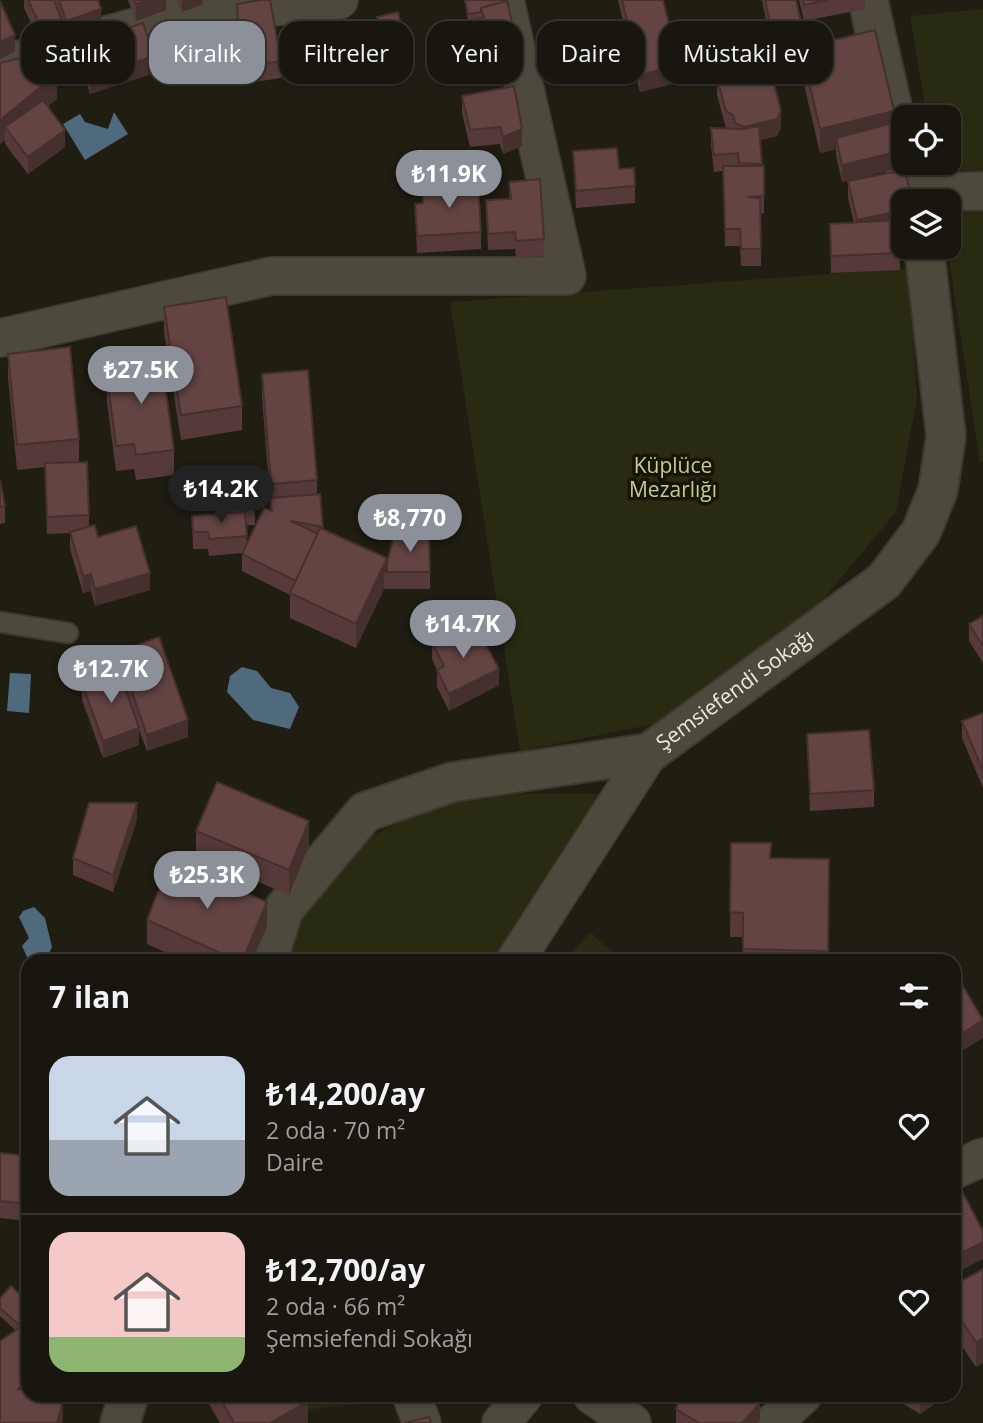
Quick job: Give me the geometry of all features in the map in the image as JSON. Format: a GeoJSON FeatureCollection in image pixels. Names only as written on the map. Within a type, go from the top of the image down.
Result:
{"type":"FeatureCollection","features":[{"type":"Feature","properties":{"kind":"street"},"geometry":{"type":"LineString","coordinates":[[0,65],[167,18],[339,0]]}},
{"type":"Feature","properties":{"kind":"street"},"geometry":{"type":"LineString","coordinates":[[0,338],[271,276],[567,276],[505,0]]}},
{"type":"Feature","properties":{"kind":"street"},"geometry":{"type":"LineString","coordinates":[[868,0],[892,105]]}},
{"type":"Feature","properties":{"kind":"street"},"geometry":{"type":"LineString","coordinates":[[910,186],[983,191]]}},
{"type":"Feature","properties":{"kind":"street","name":"Şemsiefendi Sokağı"},"geometry":{"type":"LineString","coordinates":[[269,954],[284,909],[365,812],[453,782],[649,753],[884,581],[921,533],[939,490],[946,436],[925,259]]}},
{"type":"Feature","properties":{"kind":"street"},"geometry":{"type":"LineString","coordinates":[[520,954],[649,753]]}},
{"type":"Feature","properties":{"kind":"street"},"geometry":{"type":"LineString","coordinates":[[961,1167],[983,1157]]}},
{"type":"Feature","properties":{"kind":"street"},"geometry":{"type":"LineString","coordinates":[[120,1423],[127,1402]]}},
{"type":"Feature","properties":{"kind":"street"},"geometry":{"type":"LineString","coordinates":[[414,1402],[422,1423]]}},
{"type":"Feature","properties":{"kind":"street"},"geometry":{"type":"LineString","coordinates":[[501,1423],[518,1402]]}},
{"type":"Feature","properties":{"kind":"street"},"geometry":{"type":"LineString","coordinates":[[602,1402],[632,1423]]}},
{"type":"Feature","properties":{"kind":"street"},"geometry":{"type":"LineString","coordinates":[[773,1423],[796,1402]]}},
{"type":"Feature","properties":{"kind":"lane"},"geometry":{"type":"LineString","coordinates":[[0,622],[68,633]]}},
{"type":"Feature","properties":{"kind":"green space"},"geometry":{"type":"Polygon","coordinates":[[[983,9],[983,462],[980,462],[949,259],[961,259],[961,189],[938,189],[936,175],[961,175],[961,105],[925,105],[910,16],[983,9]]]}},
{"type":"Feature","properties":{"kind":"green space","name":"Küplüce Mezarlığı"},"geometry":{"type":"Polygon","coordinates":[[[909,268],[917,397],[896,512],[797,631],[674,720],[520,751],[450,302],[909,268]]]}},
{"type":"Feature","properties":{"kind":"green space"},"geometry":{"type":"Polygon","coordinates":[[[452,793],[615,794],[496,954],[281,954],[326,861],[452,793]]]}},
{"type":"Feature","properties":{"kind":"green space"},"geometry":{"type":"Polygon","coordinates":[[[590,932],[614,954],[570,954],[590,932]]]}},
{"type":"Feature","properties":{"kind":"green space"},"geometry":{"type":"Polygon","coordinates":[[[271,1402],[375,1402],[278,1413],[271,1402]]]}},
{"type":"Feature","properties":{"kind":"water"},"geometry":{"type":"Polygon","coordinates":[[[114,112],[128,134],[85,160],[63,124],[80,114],[85,122],[108,129],[114,112]]]}},
{"type":"Feature","properties":{"kind":"water"},"geometry":{"type":"Polygon","coordinates":[[[242,667],[257,671],[271,688],[290,693],[299,707],[290,729],[253,720],[227,692],[230,676],[242,667]]]}},
{"type":"Feature","properties":{"kind":"water"},"geometry":{"type":"Polygon","coordinates":[[[10,673],[31,674],[29,713],[7,711],[10,673]]]}},
{"type":"Feature","properties":{"kind":"water"},"geometry":{"type":"Polygon","coordinates":[[[34,907],[45,918],[52,947],[48,954],[26,954],[22,946],[29,938],[19,917],[23,911],[34,907]]]}},
{"type":"Feature","properties":{"kind":"building"},"geometry":{"type":"Polygon","coordinates":[[[28,0],[54,0],[62,21],[38,21],[28,0]]]}},
{"type":"Feature","properties":{"kind":"building"},"geometry":{"type":"Polygon","coordinates":[[[59,0],[98,0],[101,9],[66,21],[59,0]]]}},
{"type":"Feature","properties":{"kind":"building"},"geometry":{"type":"Polygon","coordinates":[[[270,0],[279,61],[265,63],[265,21],[238,21],[237,4],[270,0]]]}},
{"type":"Feature","properties":{"kind":"building"},"geometry":{"type":"Polygon","coordinates":[[[465,0],[504,2],[481,8],[481,12],[468,14],[465,0]]]}},
{"type":"Feature","properties":{"kind":"building"},"geometry":{"type":"Polygon","coordinates":[[[622,0],[663,0],[668,21],[659,21],[659,70],[645,74],[645,21],[627,21],[622,0]]]}},
{"type":"Feature","properties":{"kind":"building"},"geometry":{"type":"Polygon","coordinates":[[[765,0],[796,0],[801,21],[770,21],[765,0]]]}},
{"type":"Feature","properties":{"kind":"building"},"geometry":{"type":"Polygon","coordinates":[[[803,0],[827,0],[804,5],[803,0]]]}},
{"type":"Feature","properties":{"kind":"building"},"geometry":{"type":"Polygon","coordinates":[[[0,1],[15,35],[0,42],[0,1]]]}},
{"type":"Feature","properties":{"kind":"building"},"geometry":{"type":"Polygon","coordinates":[[[507,1],[512,21],[470,21],[484,17],[481,8],[507,1]]]}},
{"type":"Feature","properties":{"kind":"building"},"geometry":{"type":"Polygon","coordinates":[[[398,12],[400,21],[378,21],[377,17],[398,12]]]}},
{"type":"Feature","properties":{"kind":"building"},"geometry":{"type":"Polygon","coordinates":[[[143,23],[149,41],[149,58],[135,62],[135,26],[143,23]]]}},
{"type":"Feature","properties":{"kind":"building"},"geometry":{"type":"Polygon","coordinates":[[[875,30],[893,105],[891,112],[820,129],[809,84],[833,84],[833,40],[875,30]]]}},
{"type":"Feature","properties":{"kind":"building"},"geometry":{"type":"Polygon","coordinates":[[[21,58],[21,84],[45,84],[0,120],[0,63],[21,58]]]}},
{"type":"Feature","properties":{"kind":"building"},"geometry":{"type":"Polygon","coordinates":[[[719,84],[774,84],[781,111],[777,119],[744,127],[735,123],[733,115],[726,111],[719,84]]]}},
{"type":"Feature","properties":{"kind":"building"},"geometry":{"type":"Polygon","coordinates":[[[514,86],[522,129],[503,137],[500,127],[470,130],[462,96],[514,86]]]}},
{"type":"Feature","properties":{"kind":"building"},"geometry":{"type":"Polygon","coordinates":[[[43,100],[65,130],[28,157],[5,127],[43,100]]]}},
{"type":"Feature","properties":{"kind":"building"},"geometry":{"type":"Polygon","coordinates":[[[891,124],[891,153],[842,165],[836,138],[891,124]]]}},
{"type":"Feature","properties":{"kind":"building"},"geometry":{"type":"Polygon","coordinates":[[[759,126],[762,164],[739,163],[738,153],[714,155],[711,128],[743,129],[759,126]]]}},
{"type":"Feature","properties":{"kind":"building"},"geometry":{"type":"Polygon","coordinates":[[[617,148],[619,169],[634,168],[635,186],[576,191],[573,151],[617,148]]]}},
{"type":"Feature","properties":{"kind":"building"},"geometry":{"type":"Polygon","coordinates":[[[723,166],[764,166],[764,196],[748,197],[760,198],[761,249],[741,249],[740,229],[725,229],[723,166]]]}},
{"type":"Feature","properties":{"kind":"building"},"geometry":{"type":"Polygon","coordinates":[[[891,173],[891,175],[906,175],[909,189],[891,189],[891,213],[857,220],[848,181],[891,173]]]}},
{"type":"Feature","properties":{"kind":"building"},"geometry":{"type":"Polygon","coordinates":[[[540,179],[544,239],[516,241],[515,232],[488,234],[486,200],[511,199],[509,182],[540,179]]]}},
{"type":"Feature","properties":{"kind":"building"},"geometry":{"type":"Polygon","coordinates":[[[478,183],[481,232],[417,236],[415,204],[423,203],[422,187],[478,183]]]}},
{"type":"Feature","properties":{"kind":"building"},"geometry":{"type":"Polygon","coordinates":[[[891,220],[891,253],[831,256],[830,224],[891,220]]]}},
{"type":"Feature","properties":{"kind":"building"},"geometry":{"type":"Polygon","coordinates":[[[226,297],[242,406],[181,415],[164,307],[226,297]]]}},
{"type":"Feature","properties":{"kind":"building"},"geometry":{"type":"Polygon","coordinates":[[[70,347],[79,439],[17,445],[8,354],[70,347]]]}},
{"type":"Feature","properties":{"kind":"building"},"geometry":{"type":"Polygon","coordinates":[[[161,355],[174,450],[136,455],[134,444],[116,446],[107,377],[125,375],[123,360],[161,355]]]}},
{"type":"Feature","properties":{"kind":"building"},"geometry":{"type":"Polygon","coordinates":[[[308,370],[317,480],[271,484],[262,374],[308,370]]]}},
{"type":"Feature","properties":{"kind":"building"},"geometry":{"type":"Polygon","coordinates":[[[87,462],[89,515],[47,517],[45,463],[87,462]]]}},
{"type":"Feature","properties":{"kind":"building"},"geometry":{"type":"Polygon","coordinates":[[[254,474],[255,508],[216,509],[215,475],[254,474]]]}},
{"type":"Feature","properties":{"kind":"building"},"geometry":{"type":"Polygon","coordinates":[[[0,480],[5,506],[0,507],[0,480]]]}},
{"type":"Feature","properties":{"kind":"building"},"geometry":{"type":"Polygon","coordinates":[[[320,494],[323,527],[291,521],[318,534],[296,581],[242,554],[264,508],[272,511],[270,498],[320,494]]]}},
{"type":"Feature","properties":{"kind":"building"},"geometry":{"type":"Polygon","coordinates":[[[245,512],[247,536],[209,539],[208,532],[193,532],[192,516],[245,512]]]}},
{"type":"Feature","properties":{"kind":"building"},"geometry":{"type":"Polygon","coordinates":[[[95,525],[98,537],[136,526],[150,573],[95,589],[91,574],[83,576],[70,532],[95,525]]]}},
{"type":"Feature","properties":{"kind":"building"},"geometry":{"type":"Polygon","coordinates":[[[320,528],[387,558],[356,624],[290,593],[320,528]]]}},
{"type":"Feature","properties":{"kind":"building"},"geometry":{"type":"Polygon","coordinates":[[[429,534],[430,572],[387,572],[394,536],[429,534]]]}},
{"type":"Feature","properties":{"kind":"building"},"geometry":{"type":"Polygon","coordinates":[[[983,616],[983,646],[969,624],[983,616]]]}},
{"type":"Feature","properties":{"kind":"building"},"geometry":{"type":"Polygon","coordinates":[[[464,626],[474,644],[483,639],[499,669],[449,694],[437,670],[444,666],[432,642],[464,626]]]}},
{"type":"Feature","properties":{"kind":"building"},"geometry":{"type":"Polygon","coordinates":[[[159,637],[188,720],[147,735],[118,652],[159,637]]]}},
{"type":"Feature","properties":{"kind":"building"},"geometry":{"type":"Polygon","coordinates":[[[119,670],[139,728],[103,741],[82,683],[119,670]]]}},
{"type":"Feature","properties":{"kind":"building"},"geometry":{"type":"Polygon","coordinates":[[[983,713],[983,771],[962,721],[983,713]]]}},
{"type":"Feature","properties":{"kind":"building"},"geometry":{"type":"Polygon","coordinates":[[[869,730],[874,790],[810,794],[807,734],[869,730]]]}},
{"type":"Feature","properties":{"kind":"building"},"geometry":{"type":"Polygon","coordinates":[[[217,782],[309,821],[289,870],[196,831],[217,782]]]}},
{"type":"Feature","properties":{"kind":"building"},"geometry":{"type":"Polygon","coordinates":[[[89,803],[137,803],[113,875],[73,858],[89,803]]]}},
{"type":"Feature","properties":{"kind":"building"},"geometry":{"type":"Polygon","coordinates":[[[731,843],[771,843],[770,858],[829,859],[828,951],[743,949],[743,913],[730,912],[731,843]]]}},
{"type":"Feature","properties":{"kind":"building"},"geometry":{"type":"Polygon","coordinates":[[[170,861],[267,902],[245,954],[222,954],[147,920],[170,861]]]}},
{"type":"Feature","properties":{"kind":"building"},"geometry":{"type":"Polygon","coordinates":[[[961,983],[983,1020],[961,1034],[961,983]]]}},
{"type":"Feature","properties":{"kind":"building"},"geometry":{"type":"Polygon","coordinates":[[[0,1153],[21,1155],[21,1203],[0,1201],[0,1153]]]}},
{"type":"Feature","properties":{"kind":"building"},"geometry":{"type":"Polygon","coordinates":[[[961,1189],[983,1231],[983,1242],[961,1253],[961,1189]]]}},
{"type":"Feature","properties":{"kind":"building"},"geometry":{"type":"Polygon","coordinates":[[[983,1269],[983,1338],[976,1342],[961,1320],[961,1281],[983,1269]]]}},
{"type":"Feature","properties":{"kind":"building"},"geometry":{"type":"Polygon","coordinates":[[[11,1286],[21,1295],[21,1326],[0,1308],[0,1298],[11,1286]]]}},
{"type":"Feature","properties":{"kind":"building"},"geometry":{"type":"Polygon","coordinates":[[[21,1327],[21,1385],[18,1389],[21,1390],[21,1402],[63,1402],[57,1423],[0,1423],[0,1341],[21,1327]]]}},
{"type":"Feature","properties":{"kind":"building"},"geometry":{"type":"Polygon","coordinates":[[[222,1402],[306,1402],[270,1423],[234,1423],[222,1402]]]}},
{"type":"Feature","properties":{"kind":"building"},"geometry":{"type":"Polygon","coordinates":[[[678,1402],[760,1403],[742,1423],[699,1423],[676,1409],[678,1402]]]}},
{"type":"Feature","properties":{"kind":"building"},"geometry":{"type":"Polygon","coordinates":[[[429,1417],[431,1423],[404,1423],[429,1417]]]}}]}
